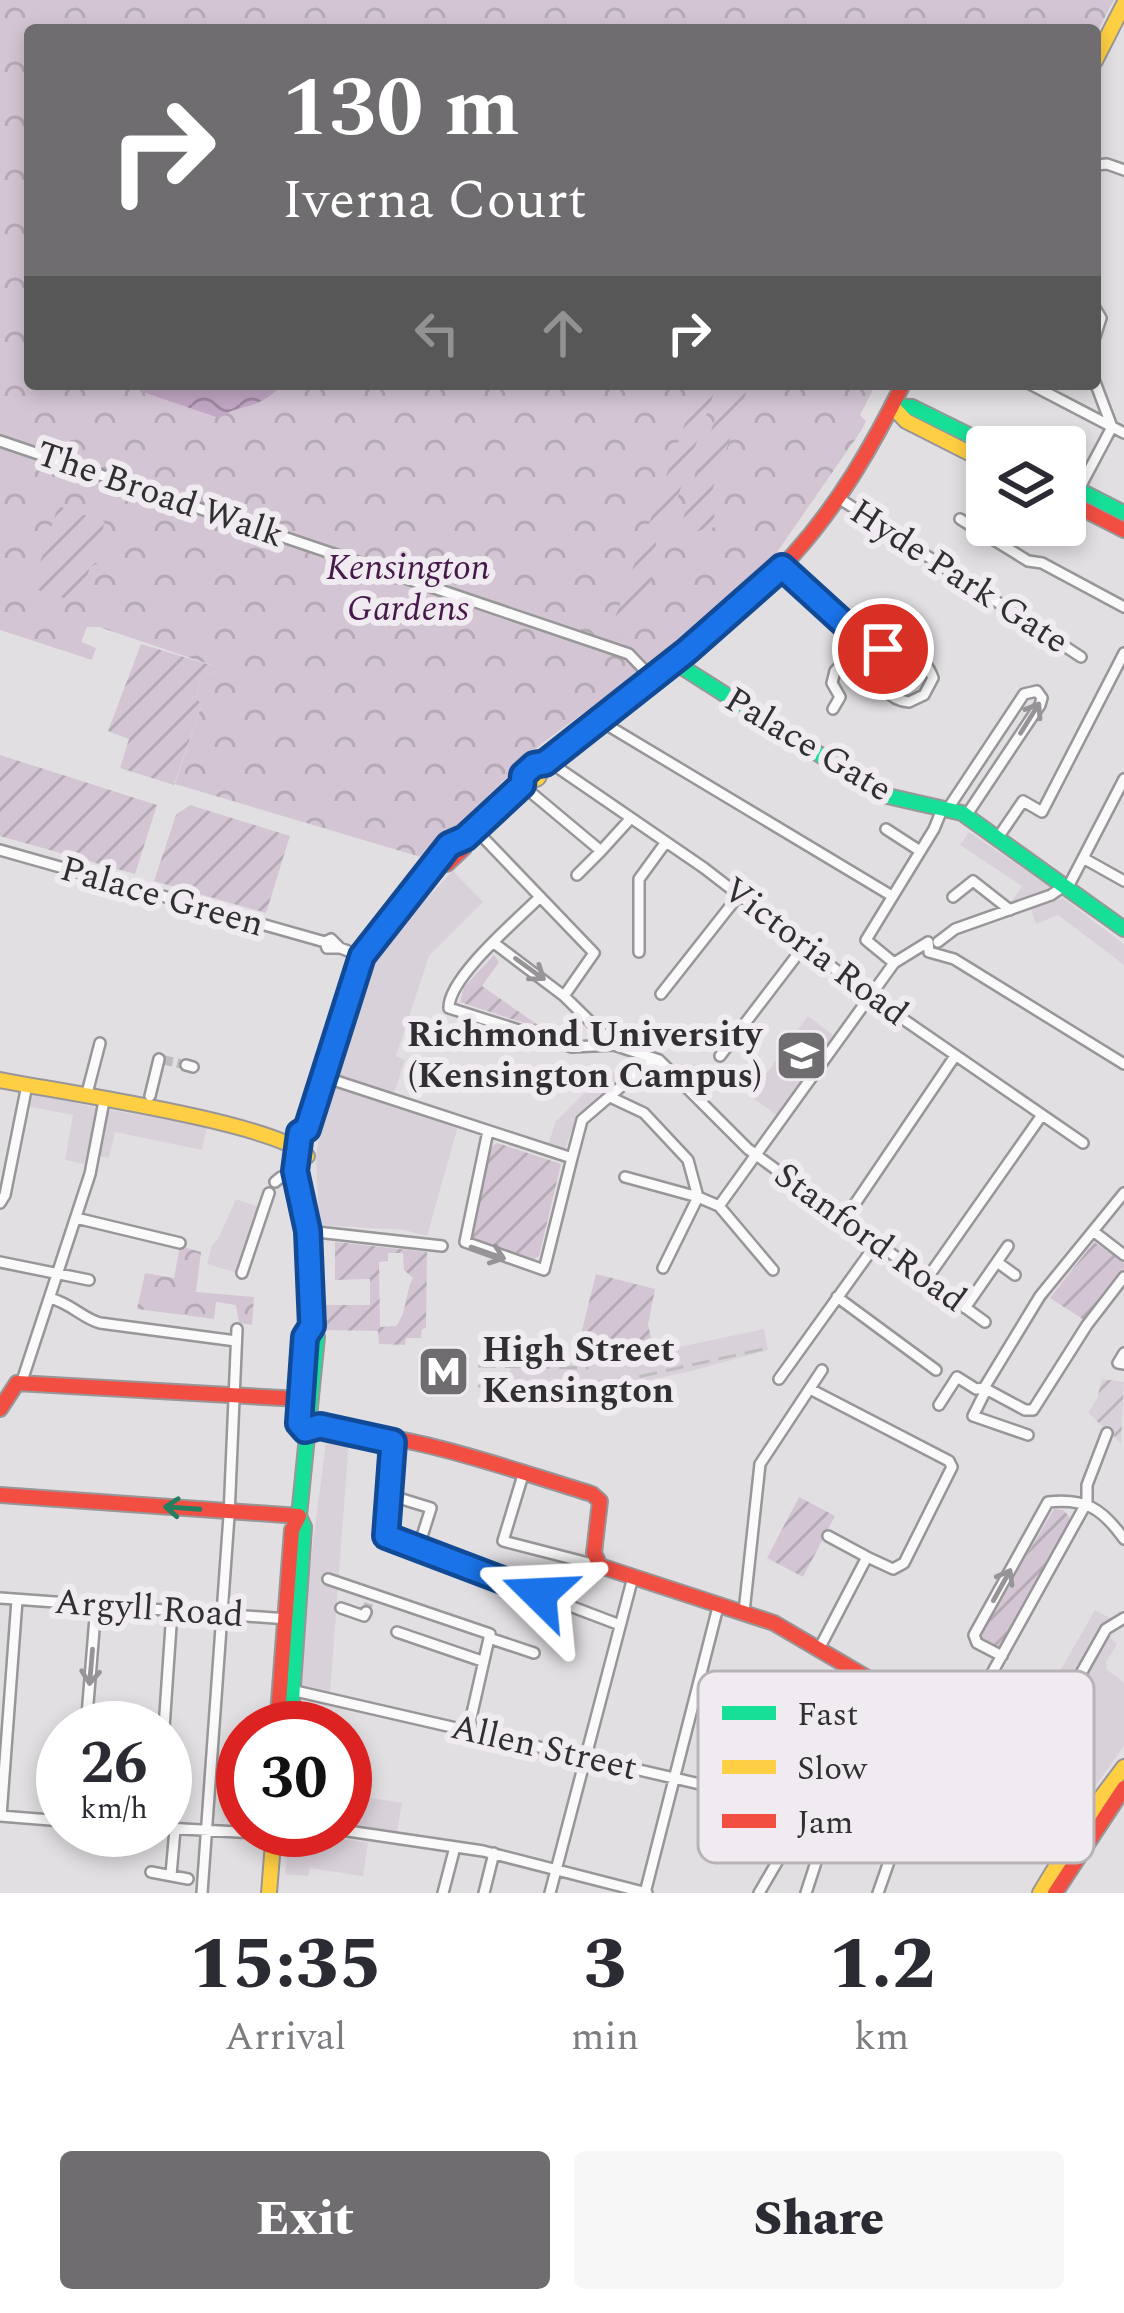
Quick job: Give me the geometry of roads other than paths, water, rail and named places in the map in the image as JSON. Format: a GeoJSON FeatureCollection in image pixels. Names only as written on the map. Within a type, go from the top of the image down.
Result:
{"type":"FeatureCollection","features":[{"type":"Feature","properties":{"kind":"main road"},"geometry":{"type":"LineString","coordinates":[[1101,50],[1124,4]]}},
{"type":"Feature","properties":{"kind":"main road"},"geometry":{"type":"LineString","coordinates":[[283,1701],[302,1573],[292,1530],[299,1516],[317,1337],[312,1326],[308,1231],[295,1171],[362,956],[455,840],[470,834],[522,785],[526,772],[546,762],[674,662],[782,567],[837,497],[900,390]]}},
{"type":"Feature","properties":{"kind":"main road"},"geometry":{"type":"LineString","coordinates":[[892,406],[912,407],[966,434]]}},
{"type":"Feature","properties":{"kind":"main road"},"geometry":{"type":"LineString","coordinates":[[892,406],[906,421],[966,451]]}},
{"type":"Feature","properties":{"kind":"main road"},"geometry":{"type":"LineString","coordinates":[[1086,500],[1124,513]]}},
{"type":"Feature","properties":{"kind":"main road"},"geometry":{"type":"LineString","coordinates":[[1086,505],[1124,530]]}},
{"type":"Feature","properties":{"kind":"main road","name":"Palace Gate"},"geometry":{"type":"LineString","coordinates":[[674,662],[883,795],[946,807],[966,816],[1124,929]]}},
{"type":"Feature","properties":{"kind":"main road"},"geometry":{"type":"LineString","coordinates":[[0,1080],[305,1141]]}},
{"type":"Feature","properties":{"kind":"main road"},"geometry":{"type":"LineString","coordinates":[[305,1430],[299,1423],[300,1399],[305,1337],[312,1326]]}},
{"type":"Feature","properties":{"kind":"main road"},"geometry":{"type":"LineString","coordinates":[[0,1409],[13,1382],[300,1399]]}},
{"type":"Feature","properties":{"kind":"main road"},"geometry":{"type":"LineString","coordinates":[[305,1430],[320,1426],[393,1442],[596,1496],[600,1504],[594,1553],[599,1567],[774,1623],[855,1671]]}},
{"type":"Feature","properties":{"kind":"main road"},"geometry":{"type":"LineString","coordinates":[[0,1495],[299,1516]]}},
{"type":"Feature","properties":{"kind":"main road"},"geometry":{"type":"LineString","coordinates":[[286,1689],[287,1701]]}},
{"type":"Feature","properties":{"kind":"main road"},"geometry":{"type":"LineString","coordinates":[[1094,1819],[1124,1767]]}},
{"type":"Feature","properties":{"kind":"main road"},"geometry":{"type":"LineString","coordinates":[[1094,1817],[1124,1788]]}},
{"type":"Feature","properties":{"kind":"main road"},"geometry":{"type":"LineString","coordinates":[[269,1893],[272,1857]]}},
{"type":"Feature","properties":{"kind":"main road"},"geometry":{"type":"LineString","coordinates":[[1040,1893],[1061,1863]]}},
{"type":"Feature","properties":{"kind":"main road"},"geometry":{"type":"LineString","coordinates":[[1055,1893],[1071,1863]]}},
{"type":"Feature","properties":{"kind":"street"},"geometry":{"type":"LineString","coordinates":[[1120,168],[1124,152]]}},
{"type":"Feature","properties":{"kind":"street"},"geometry":{"type":"LineString","coordinates":[[1041,390],[1124,433]]}},
{"type":"Feature","properties":{"kind":"street"},"geometry":{"type":"LineString","coordinates":[[1098,390],[1112,427]]}},
{"type":"Feature","properties":{"kind":"street"},"geometry":{"type":"LineString","coordinates":[[1086,468],[1112,427]]}},
{"type":"Feature","properties":{"kind":"street","name":"The Broad Walk"},"geometry":{"type":"LineString","coordinates":[[0,441],[629,654],[652,678]]}},
{"type":"Feature","properties":{"kind":"street","name":"Hyde Park Gate"},"geometry":{"type":"LineString","coordinates":[[837,497],[1082,657]]}},
{"type":"Feature","properties":{"kind":"street"},"geometry":{"type":"LineString","coordinates":[[960,519],[1028,561],[1042,563],[1124,607]]}},
{"type":"Feature","properties":{"kind":"street"},"geometry":{"type":"LineString","coordinates":[[782,567],[869,646],[890,695],[909,702],[928,691],[933,677],[922,659],[869,646],[835,671],[832,683],[840,698],[833,709]]}},
{"type":"Feature","properties":{"kind":"street"},"geometry":{"type":"LineString","coordinates":[[997,839],[1022,801],[1042,812],[1124,653]]}},
{"type":"Feature","properties":{"kind":"street"},"geometry":{"type":"LineString","coordinates":[[894,963],[866,942],[946,807],[1024,694],[1037,691],[1040,705],[966,816]]}},
{"type":"Feature","properties":{"kind":"street"},"geometry":{"type":"LineString","coordinates":[[602,716],[612,728],[892,896]]}},
{"type":"Feature","properties":{"kind":"street","name":"Victoria Road"},"geometry":{"type":"LineString","coordinates":[[546,762],[666,842],[871,997],[1083,1143]]}},
{"type":"Feature","properties":{"kind":"street"},"geometry":{"type":"LineString","coordinates":[[719,1206],[894,963],[955,929],[1066,888],[1124,779]]}},
{"type":"Feature","properties":{"kind":"street"},"geometry":{"type":"LineString","coordinates":[[522,785],[601,851]]}},
{"type":"Feature","properties":{"kind":"street"},"geometry":{"type":"LineString","coordinates":[[577,875],[631,818]]}},
{"type":"Feature","properties":{"kind":"street"},"geometry":{"type":"LineString","coordinates":[[886,830],[920,850]]}},
{"type":"Feature","properties":{"kind":"street"},"geometry":{"type":"LineString","coordinates":[[470,834],[594,952],[564,995]]}},
{"type":"Feature","properties":{"kind":"street"},"geometry":{"type":"LineString","coordinates":[[639,952],[638,879],[666,842]]}},
{"type":"Feature","properties":{"kind":"street","name":"Palace Green"},"geometry":{"type":"LineString","coordinates":[[0,850],[325,942],[331,939],[362,956]]}},
{"type":"Feature","properties":{"kind":"street"},"geometry":{"type":"LineString","coordinates":[[1083,858],[1124,881]]}},
{"type":"Feature","properties":{"kind":"street"},"geometry":{"type":"LineString","coordinates":[[953,897],[973,881],[1010,910]]}},
{"type":"Feature","properties":{"kind":"street"},"geometry":{"type":"LineString","coordinates":[[661,994],[739,895]]}},
{"type":"Feature","properties":{"kind":"street"},"geometry":{"type":"LineString","coordinates":[[540,896],[454,988],[449,1008],[572,1047],[614,1045],[659,1060]]}},
{"type":"Feature","properties":{"kind":"street"},"geometry":{"type":"LineString","coordinates":[[933,942],[945,954],[1124,1064]]}},
{"type":"Feature","properties":{"kind":"street"},"geometry":{"type":"LineString","coordinates":[[494,943],[564,995],[614,1045]]}},
{"type":"Feature","properties":{"kind":"street"},"geometry":{"type":"LineString","coordinates":[[720,1056],[804,946]]}},
{"type":"Feature","properties":{"kind":"street"},"geometry":{"type":"LineString","coordinates":[[86,1097],[100,1042]]}},
{"type":"Feature","properties":{"kind":"street"},"geometry":{"type":"LineString","coordinates":[[844,1220],[955,1056]]}},
{"type":"Feature","properties":{"kind":"street"},"geometry":{"type":"LineString","coordinates":[[150,1096],[159,1059]]}},
{"type":"Feature","properties":{"kind":"street"},"geometry":{"type":"LineString","coordinates":[[488,1131],[465,1242],[544,1270],[582,1120],[645,1066],[659,1060]]}},
{"type":"Feature","properties":{"kind":"street","name":"Stanford Road"},"geometry":{"type":"LineString","coordinates":[[659,1060],[756,1155],[986,1322]]}},
{"type":"Feature","properties":{"kind":"street"},"geometry":{"type":"LineString","coordinates":[[324,1077],[572,1158]]}},
{"type":"Feature","properties":{"kind":"street"},"geometry":{"type":"LineString","coordinates":[[1,1202],[27,1084]]}},
{"type":"Feature","properties":{"kind":"street"},"geometry":{"type":"LineString","coordinates":[[610,1097],[644,1113],[688,1160],[698,1197],[663,1268]]}},
{"type":"Feature","properties":{"kind":"street"},"geometry":{"type":"LineString","coordinates":[[13,1382],[50,1298],[76,1218],[104,1101]]}},
{"type":"Feature","properties":{"kind":"street"},"geometry":{"type":"LineString","coordinates":[[926,1280],[1042,1115]]}},
{"type":"Feature","properties":{"kind":"street"},"geometry":{"type":"LineString","coordinates":[[625,1177],[719,1206],[773,1270]]}},
{"type":"Feature","properties":{"kind":"street"},"geometry":{"type":"LineString","coordinates":[[275,1182],[299,1178]]}},
{"type":"Feature","properties":{"kind":"street"},"geometry":{"type":"LineString","coordinates":[[242,1273],[269,1193]]}},
{"type":"Feature","properties":{"kind":"street"},"geometry":{"type":"LineString","coordinates":[[1028,1436],[973,1416],[1040,1296],[1124,1193]]}},
{"type":"Feature","properties":{"kind":"street"},"geometry":{"type":"LineString","coordinates":[[76,1218],[180,1244]]}},
{"type":"Feature","properties":{"kind":"street"},"geometry":{"type":"LineString","coordinates":[[308,1231],[442,1246]]}},
{"type":"Feature","properties":{"kind":"street"},"geometry":{"type":"LineString","coordinates":[[1093,1231],[1124,1255]]}},
{"type":"Feature","properties":{"kind":"street"},"geometry":{"type":"LineString","coordinates":[[779,1379],[876,1244]]}},
{"type":"Feature","properties":{"kind":"street"},"geometry":{"type":"LineString","coordinates":[[965,1307],[1008,1246]]}},
{"type":"Feature","properties":{"kind":"street"},"geometry":{"type":"LineString","coordinates":[[0,1262],[89,1280]]}},
{"type":"Feature","properties":{"kind":"street"},"geometry":{"type":"LineString","coordinates":[[997,1262],[1015,1275]]}},
{"type":"Feature","properties":{"kind":"street"},"geometry":{"type":"LineString","coordinates":[[939,1405],[957,1378],[1033,1410],[1087,1324],[1124,1277]]}},
{"type":"Feature","properties":{"kind":"street"},"geometry":{"type":"LineString","coordinates":[[837,1297],[936,1370]]}},
{"type":"Feature","properties":{"kind":"street"},"geometry":{"type":"LineString","coordinates":[[50,1298],[71,1304],[100,1323],[236,1335],[229,1511],[202,1893]]}},
{"type":"Feature","properties":{"kind":"street"},"geometry":{"type":"LineString","coordinates":[[1124,1353],[1118,1364],[1124,1364]]}},
{"type":"Feature","properties":{"kind":"street"},"geometry":{"type":"LineString","coordinates":[[744,1612],[760,1464],[821,1370]]}},
{"type":"Feature","properties":{"kind":"street"},"geometry":{"type":"LineString","coordinates":[[810,1389],[951,1463],[952,1469],[904,1563],[893,1569],[828,1536]]}},
{"type":"Feature","properties":{"kind":"street"},"geometry":{"type":"LineString","coordinates":[[993,1671],[1088,1502],[1087,1485],[1107,1433]]}},
{"type":"Feature","properties":{"kind":"street"},"geometry":{"type":"LineString","coordinates":[[393,1442],[386,1536],[620,1625]]}},
{"type":"Feature","properties":{"kind":"street"},"geometry":{"type":"LineString","coordinates":[[523,1475],[503,1540],[599,1567]]}},
{"type":"Feature","properties":{"kind":"street"},"geometry":{"type":"LineString","coordinates":[[389,1495],[431,1508],[418,1549]]}},
{"type":"Feature","properties":{"kind":"street"},"geometry":{"type":"LineString","coordinates":[[1002,1656],[976,1642],[974,1634],[1048,1502],[1088,1502],[1104,1513],[1124,1539]]}},
{"type":"Feature","properties":{"kind":"street"},"geometry":{"type":"LineString","coordinates":[[912,1508],[928,1516]]}},
{"type":"Feature","properties":{"kind":"street"},"geometry":{"type":"LineString","coordinates":[[819,1649],[867,1557]]}},
{"type":"Feature","properties":{"kind":"street"},"geometry":{"type":"LineString","coordinates":[[550,1893],[633,1576]]}},
{"type":"Feature","properties":{"kind":"street"},"geometry":{"type":"LineString","coordinates":[[328,1579],[490,1634],[468,1731]]}},
{"type":"Feature","properties":{"kind":"street","name":"Argyll Road"},"geometry":{"type":"LineString","coordinates":[[0,1598],[292,1619]]}},
{"type":"Feature","properties":{"kind":"street"},"geometry":{"type":"LineString","coordinates":[[17,1600],[0,1816],[36,1819]]}},
{"type":"Feature","properties":{"kind":"street"},"geometry":{"type":"LineString","coordinates":[[702,1671],[719,1603]]}},
{"type":"Feature","properties":{"kind":"street"},"geometry":{"type":"LineString","coordinates":[[88,1701],[96,1605]]}},
{"type":"Feature","properties":{"kind":"street"},"geometry":{"type":"LineString","coordinates":[[341,1608],[369,1616]]}},
{"type":"Feature","properties":{"kind":"street"},"geometry":{"type":"LineString","coordinates":[[166,1701],[172,1611]]}},
{"type":"Feature","properties":{"kind":"street"},"geometry":{"type":"LineString","coordinates":[[1082,1671],[1106,1629],[1124,1618]]}},
{"type":"Feature","properties":{"kind":"street"},"geometry":{"type":"LineString","coordinates":[[397,1632],[482,1661]]}},
{"type":"Feature","properties":{"kind":"street"},"geometry":{"type":"LineString","coordinates":[[489,1638],[534,1653]]}},
{"type":"Feature","properties":{"kind":"street"},"geometry":{"type":"LineString","coordinates":[[372,1835],[494,1853],[646,1893],[698,1687]]}},
{"type":"Feature","properties":{"kind":"street","name":"Allen Street"},"geometry":{"type":"LineString","coordinates":[[286,1689],[698,1783]]}},
{"type":"Feature","properties":{"kind":"street"},"geometry":{"type":"LineString","coordinates":[[192,1831],[216,1832]]}},
{"type":"Feature","properties":{"kind":"street"},"geometry":{"type":"LineString","coordinates":[[443,1893],[455,1847]]}},
{"type":"Feature","properties":{"kind":"street"},"geometry":{"type":"LineString","coordinates":[[484,1893],[494,1853]]}},
{"type":"Feature","properties":{"kind":"street"},"geometry":{"type":"LineString","coordinates":[[171,1857],[171,1875]]}},
{"type":"Feature","properties":{"kind":"street"},"geometry":{"type":"LineString","coordinates":[[759,1893],[776,1863]]}},
{"type":"Feature","properties":{"kind":"street"},"geometry":{"type":"LineString","coordinates":[[806,1893],[816,1863]]}},
{"type":"Feature","properties":{"kind":"street"},"geometry":{"type":"LineString","coordinates":[[878,1893],[888,1863]]}},
{"type":"Feature","properties":{"kind":"street"},"geometry":{"type":"LineString","coordinates":[[151,1872],[188,1879]]}},
{"type":"Feature","properties":{"kind":"water"},"geometry":{"type":"Polygon","coordinates":[[[139,390],[276,390],[219,418],[139,390]]]}},
{"type":"Feature","properties":{"kind":"tunnel"},"geometry":{"type":"LineString","coordinates":[[164,1060],[186,1065]]}},
{"type":"Feature","properties":{"kind":"tunnel"},"geometry":{"type":"LineString","coordinates":[[366,1612],[370,1599]]}},
{"type":"Feature","properties":{"kind":"railway"},"geometry":{"type":"LineString","coordinates":[[424,1385],[537,1387],[624,1380],[768,1348]]}},
{"type":"Feature","properties":{"kind":"railway"},"geometry":{"type":"LineString","coordinates":[[424,1365],[589,1368]]}},
{"type":"Feature","properties":{"kind":"place","name":"Richmond University (Kensington Campus)"},"geometry":{"type":"Point","coordinates":[801,1056]}},
{"type":"Feature","properties":{"kind":"place","name":"High Street Kensington"},"geometry":{"type":"Point","coordinates":[443,1371]}},
{"type":"Feature","properties":{"kind":"park label","name":"Kensington Gardens"},"geometry":{"type":"Point","coordinates":[408,588]}}]}
